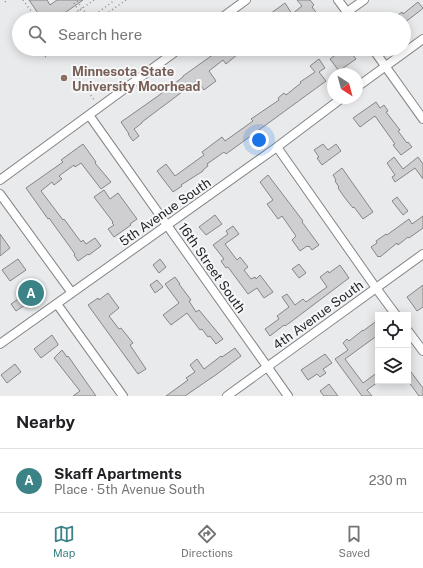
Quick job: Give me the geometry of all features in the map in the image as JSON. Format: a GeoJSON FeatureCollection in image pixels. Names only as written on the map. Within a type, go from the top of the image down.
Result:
{"type":"FeatureCollection","features":[{"type":"Feature","properties":{"kind":"street"},"geometry":{"type":"LineString","coordinates":[[230,12],[246,0]]}},
{"type":"Feature","properties":{"kind":"street"},"geometry":{"type":"LineString","coordinates":[[338,0],[346,12]]}},
{"type":"Feature","properties":{"kind":"street"},"geometry":{"type":"LineString","coordinates":[[353,12],[364,0]]}},
{"type":"Feature","properties":{"kind":"street"},"geometry":{"type":"LineString","coordinates":[[411,48],[423,39]]}},
{"type":"Feature","properties":{"kind":"street"},"geometry":{"type":"LineString","coordinates":[[0,180],[169,56]]}},
{"type":"Feature","properties":{"kind":"street"},"geometry":{"type":"LineString","coordinates":[[378,56],[423,119]]}},
{"type":"Feature","properties":{"kind":"street"},"geometry":{"type":"LineString","coordinates":[[363,83],[400,56]]}},
{"type":"Feature","properties":{"kind":"street","name":"5th Avenue South"},"geometry":{"type":"LineString","coordinates":[[0,344],[277,147],[334,104]]}},
{"type":"Feature","properties":{"kind":"street","name":"16th Street South"},"geometry":{"type":"LineString","coordinates":[[89,115],[288,396]]}},
{"type":"Feature","properties":{"kind":"street"},"geometry":{"type":"LineString","coordinates":[[277,147],[394,312]]}},
{"type":"Feature","properties":{"kind":"street"},"geometry":{"type":"LineString","coordinates":[[0,194],[72,293]]}},
{"type":"Feature","properties":{"kind":"street","name":"4th Avenue South"},"geometry":{"type":"LineString","coordinates":[[227,396],[423,254]]}},
{"type":"Feature","properties":{"kind":"street"},"geometry":{"type":"LineString","coordinates":[[57,304],[123,396]]}},
{"type":"Feature","properties":{"kind":"street"},"geometry":{"type":"LineString","coordinates":[[411,335],[423,351]]}},
{"type":"Feature","properties":{"kind":"path"},"geometry":{"type":"LineString","coordinates":[[23,0],[31,12]]}},
{"type":"Feature","properties":{"kind":"path"},"geometry":{"type":"LineString","coordinates":[[74,3],[78,11],[94,0]]}},
{"type":"Feature","properties":{"kind":"path"},"geometry":{"type":"LineString","coordinates":[[99,12],[115,0]]}},
{"type":"Feature","properties":{"kind":"path"},"geometry":{"type":"LineString","coordinates":[[109,12],[126,0]]}},
{"type":"Feature","properties":{"kind":"path"},"geometry":{"type":"LineString","coordinates":[[77,1],[86,12]]}},
{"type":"Feature","properties":{"kind":"path"},"geometry":{"type":"LineString","coordinates":[[79,79],[94,101]]}},
{"type":"Feature","properties":{"kind":"building"},"geometry":{"type":"Polygon","coordinates":[[[29,0],[47,0],[50,5],[57,0],[83,0],[66,12],[37,12],[29,0]]]}},
{"type":"Feature","properties":{"kind":"building"},"geometry":{"type":"Polygon","coordinates":[[[297,0],[310,0],[314,5],[312,7],[316,12],[294,12],[302,6],[297,0]]]}},
{"type":"Feature","properties":{"kind":"building"},"geometry":{"type":"Polygon","coordinates":[[[418,2],[423,8],[411,18],[411,12],[406,12],[418,2]]]}},
{"type":"Feature","properties":{"kind":"building"},"geometry":{"type":"Polygon","coordinates":[[[285,3],[291,12],[273,12],[285,3]]]}},
{"type":"Feature","properties":{"kind":"building"},"geometry":{"type":"Polygon","coordinates":[[[211,56],[236,56],[226,64],[223,60],[209,71],[216,81],[204,90],[197,80],[142,122],[134,129],[139,136],[133,141],[121,122],[211,56]]]}},
{"type":"Feature","properties":{"kind":"building"},"geometry":{"type":"Polygon","coordinates":[[[334,56],[354,56],[356,59],[343,68],[337,68],[330,59],[334,56]]]}},
{"type":"Feature","properties":{"kind":"building"},"geometry":{"type":"Polygon","coordinates":[[[319,59],[325,68],[319,72],[326,81],[226,154],[224,152],[207,164],[208,166],[203,171],[173,192],[157,171],[166,164],[175,176],[204,155],[202,152],[222,137],[225,141],[253,121],[251,119],[279,100],[278,98],[284,93],[286,95],[301,83],[300,82],[315,72],[310,66],[319,59]]]}},
{"type":"Feature","properties":{"kind":"building"},"geometry":{"type":"Polygon","coordinates":[[[376,102],[380,108],[384,105],[388,111],[386,112],[400,130],[398,131],[412,147],[401,155],[375,116],[360,127],[353,118],[376,102]]]}},
{"type":"Feature","properties":{"kind":"building"},"geometry":{"type":"Polygon","coordinates":[[[83,144],[96,162],[95,163],[111,182],[101,189],[81,163],[75,167],[74,165],[59,176],[62,179],[54,185],[52,182],[41,191],[81,242],[83,240],[86,244],[95,238],[101,246],[78,261],[74,255],[75,254],[26,188],[63,162],[61,160],[83,144]]]}},
{"type":"Feature","properties":{"kind":"building"},"geometry":{"type":"Polygon","coordinates":[[[323,144],[328,150],[336,144],[341,151],[322,165],[314,150],[323,144]]]}},
{"type":"Feature","properties":{"kind":"building"},"geometry":{"type":"Polygon","coordinates":[[[394,157],[403,169],[418,157],[423,164],[423,179],[415,168],[395,182],[392,177],[395,175],[387,163],[394,157]]]}},
{"type":"Feature","properties":{"kind":"building"},"geometry":{"type":"Polygon","coordinates":[[[342,168],[373,212],[363,219],[345,198],[335,181],[336,180],[333,175],[342,168]]]}},
{"type":"Feature","properties":{"kind":"building"},"geometry":{"type":"Polygon","coordinates":[[[268,175],[303,221],[302,222],[319,245],[312,250],[309,246],[307,246],[300,251],[292,240],[296,236],[282,216],[278,219],[267,204],[273,200],[260,182],[268,175]]]}},
{"type":"Feature","properties":{"kind":"building"},"geometry":{"type":"Polygon","coordinates":[[[104,190],[110,199],[118,193],[137,219],[114,237],[108,229],[114,225],[112,223],[113,222],[94,197],[104,190]]]}},
{"type":"Feature","properties":{"kind":"building"},"geometry":{"type":"Polygon","coordinates":[[[397,197],[408,211],[403,215],[392,201],[397,197]]]}},
{"type":"Feature","properties":{"kind":"building"},"geometry":{"type":"Polygon","coordinates":[[[215,215],[222,224],[206,235],[199,227],[215,215]]]}},
{"type":"Feature","properties":{"kind":"building"},"geometry":{"type":"Polygon","coordinates":[[[423,216],[423,228],[398,245],[397,243],[378,257],[371,247],[377,243],[376,241],[409,219],[412,224],[423,216]]]}},
{"type":"Feature","properties":{"kind":"building"},"geometry":{"type":"Polygon","coordinates":[[[233,226],[239,234],[225,244],[237,260],[240,257],[248,267],[244,270],[251,279],[255,277],[256,279],[260,275],[273,292],[264,298],[257,288],[248,294],[228,267],[226,268],[221,261],[224,259],[213,245],[228,234],[226,231],[233,226]]]}},
{"type":"Feature","properties":{"kind":"building"},"geometry":{"type":"Polygon","coordinates":[[[0,234],[10,248],[0,256],[0,234]]]}},
{"type":"Feature","properties":{"kind":"building"},"geometry":{"type":"Polygon","coordinates":[[[18,259],[26,270],[10,281],[2,270],[18,259]]]}},
{"type":"Feature","properties":{"kind":"building"},"geometry":{"type":"Polygon","coordinates":[[[160,259],[166,267],[159,273],[153,265],[160,259]]]}},
{"type":"Feature","properties":{"kind":"building"},"geometry":{"type":"Polygon","coordinates":[[[299,264],[306,273],[299,278],[292,269],[299,264]]]}},
{"type":"Feature","properties":{"kind":"building"},"geometry":{"type":"Polygon","coordinates":[[[340,265],[349,278],[270,336],[265,329],[279,319],[277,316],[289,307],[282,297],[287,294],[295,305],[303,299],[306,302],[327,287],[320,277],[328,271],[329,273],[340,265]]]}},
{"type":"Feature","properties":{"kind":"building"},"geometry":{"type":"Polygon","coordinates":[[[175,277],[191,300],[189,301],[196,312],[199,310],[223,339],[216,344],[202,329],[200,330],[187,313],[171,325],[163,315],[179,303],[165,284],[175,277]]]}},
{"type":"Feature","properties":{"kind":"building"},"geometry":{"type":"Polygon","coordinates":[[[157,280],[163,287],[155,293],[150,285],[157,280]]]}},
{"type":"Feature","properties":{"kind":"building"},"geometry":{"type":"Polygon","coordinates":[[[35,282],[43,293],[16,311],[11,304],[21,297],[19,293],[35,282]]]}},
{"type":"Feature","properties":{"kind":"building"},"geometry":{"type":"Polygon","coordinates":[[[423,285],[423,307],[417,311],[407,297],[423,285]]]}},
{"type":"Feature","properties":{"kind":"building"},"geometry":{"type":"Polygon","coordinates":[[[108,293],[119,308],[109,316],[133,343],[130,345],[146,369],[138,374],[88,305],[98,298],[99,300],[108,293]]]}},
{"type":"Feature","properties":{"kind":"building"},"geometry":{"type":"Polygon","coordinates":[[[375,322],[375,337],[345,359],[363,383],[375,374],[375,384],[367,390],[372,396],[362,396],[335,359],[348,350],[343,343],[347,339],[349,341],[375,322]]]}},
{"type":"Feature","properties":{"kind":"building"},"geometry":{"type":"Polygon","coordinates":[[[52,335],[58,345],[41,358],[34,349],[52,335]]]}},
{"type":"Feature","properties":{"kind":"building"},"geometry":{"type":"Polygon","coordinates":[[[235,348],[241,356],[217,374],[185,396],[166,396],[188,380],[186,378],[195,372],[190,365],[197,359],[204,369],[221,356],[222,357],[235,348]]]}},
{"type":"Feature","properties":{"kind":"building"},"geometry":{"type":"Polygon","coordinates":[[[62,350],[67,357],[68,356],[96,396],[73,396],[80,391],[54,358],[62,350]]]}},
{"type":"Feature","properties":{"kind":"building"},"geometry":{"type":"Polygon","coordinates":[[[325,354],[332,363],[323,369],[326,373],[320,377],[317,374],[308,380],[301,370],[325,354]]]}},
{"type":"Feature","properties":{"kind":"building"},"geometry":{"type":"Polygon","coordinates":[[[15,364],[21,372],[7,383],[1,375],[15,364]]]}},
{"type":"Feature","properties":{"kind":"building"},"geometry":{"type":"Polygon","coordinates":[[[411,372],[423,388],[423,396],[419,396],[410,384],[411,372]]]}},
{"type":"Feature","properties":{"kind":"building"},"geometry":{"type":"Polygon","coordinates":[[[329,384],[338,396],[324,396],[320,391],[329,384]]]}},
{"type":"Feature","properties":{"kind":"place","name":"Minnesota State University Moorhead"},"geometry":{"type":"Point","coordinates":[64,78]}},
{"type":"Feature","properties":{"kind":"place","name":"Skaff Apartments"},"geometry":{"type":"Point","coordinates":[31,293]}}]}
